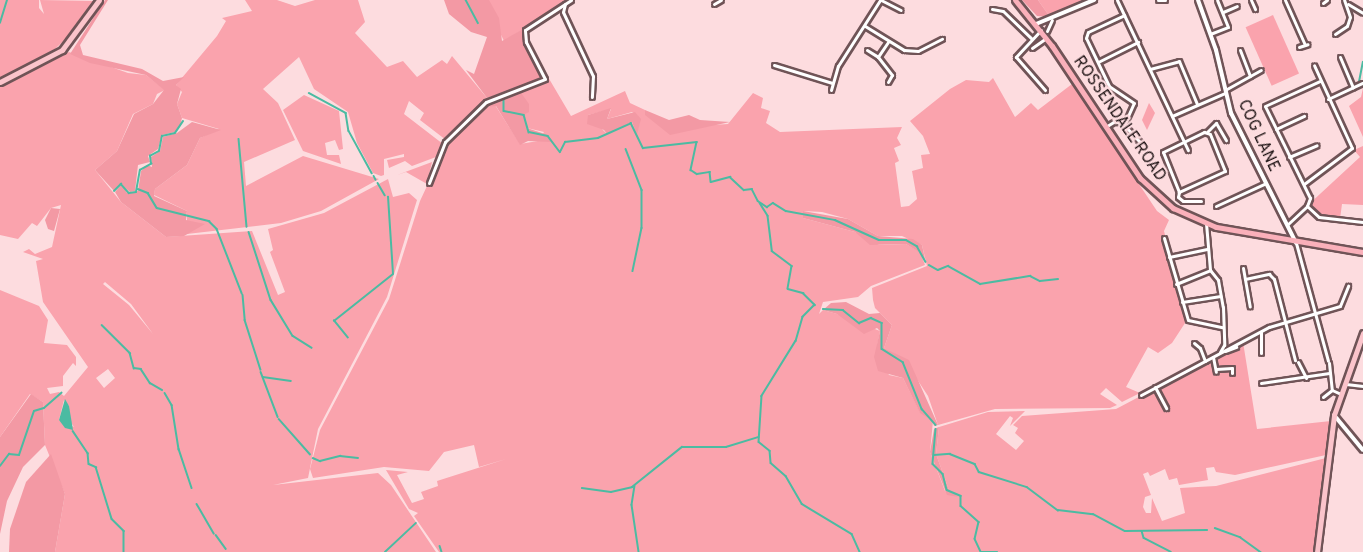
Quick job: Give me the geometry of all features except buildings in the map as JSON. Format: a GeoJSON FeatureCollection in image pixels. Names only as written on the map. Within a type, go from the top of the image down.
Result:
{"type":"FeatureCollection","features":[{"type":"Feature","properties":{"kind":"highway","name":"ROSSENDALE ROAD"},"geometry":{"type":"LineString","coordinates":[[1015,0],[1044,30],[1046,38],[1149,190],[1187,217],[1206,224],[1296,243],[1363,252]]}},
{"type":"Feature","properties":{"kind":"main road"},"geometry":{"type":"LineString","coordinates":[[0,82],[62,50],[99,0]]}},
{"type":"Feature","properties":{"kind":"main road"},"geometry":{"type":"LineString","coordinates":[[1317,552],[1334,415],[1363,333]]}},
{"type":"Feature","properties":{"kind":"street"},"geometry":{"type":"LineString","coordinates":[[429,183],[445,142],[486,102],[545,79],[526,42],[525,30],[571,0]]}},
{"type":"Feature","properties":{"kind":"street"},"geometry":{"type":"LineString","coordinates":[[714,4],[721,0]]}},
{"type":"Feature","properties":{"kind":"street"},"geometry":{"type":"LineString","coordinates":[[831,90],[838,66],[880,0],[901,10]]}},
{"type":"Feature","properties":{"kind":"street"},"geometry":{"type":"LineString","coordinates":[[1036,24],[1052,20],[1094,0]]}},
{"type":"Feature","properties":{"kind":"street"},"geometry":{"type":"LineString","coordinates":[[1118,0],[1188,150]]}},
{"type":"Feature","properties":{"kind":"street"},"geometry":{"type":"LineString","coordinates":[[1158,0],[1165,0]]}},
{"type":"Feature","properties":{"kind":"street","name":"COG LANE"},"geometry":{"type":"LineString","coordinates":[[1198,0],[1210,34],[1231,113],[1296,243]]}},
{"type":"Feature","properties":{"kind":"street"},"geometry":{"type":"LineString","coordinates":[[1210,34],[1228,27],[1217,0]]}},
{"type":"Feature","properties":{"kind":"street"},"geometry":{"type":"LineString","coordinates":[[1251,0],[1255,9]]}},
{"type":"Feature","properties":{"kind":"street"},"geometry":{"type":"LineString","coordinates":[[1285,0],[1307,45],[1299,47]]}},
{"type":"Feature","properties":{"kind":"street"},"geometry":{"type":"LineString","coordinates":[[1323,3],[1327,0]]}},
{"type":"Feature","properties":{"kind":"street"},"geometry":{"type":"LineString","coordinates":[[1345,2],[1363,13]]}},
{"type":"Feature","properties":{"kind":"street"},"geometry":{"type":"LineString","coordinates":[[1335,34],[1347,26],[1345,2]]}},
{"type":"Feature","properties":{"kind":"street"},"geometry":{"type":"LineString","coordinates":[[566,3],[563,12],[593,76],[592,97]]}},
{"type":"Feature","properties":{"kind":"street"},"geometry":{"type":"LineString","coordinates":[[1223,12],[1237,6]]}},
{"type":"Feature","properties":{"kind":"street"},"geometry":{"type":"LineString","coordinates":[[993,9],[1003,11],[1031,38]]}},
{"type":"Feature","properties":{"kind":"street"},"geometry":{"type":"LineString","coordinates":[[1124,15],[1086,35],[1109,86],[1134,103],[1124,125]]}},
{"type":"Feature","properties":{"kind":"street"},"geometry":{"type":"LineString","coordinates":[[1045,90],[1016,61],[1019,50],[1031,38],[1044,30],[1052,20]]}},
{"type":"Feature","properties":{"kind":"street"},"geometry":{"type":"LineString","coordinates":[[865,26],[888,42],[918,51],[942,39]]}},
{"type":"Feature","properties":{"kind":"street"},"geometry":{"type":"LineString","coordinates":[[1032,48],[1046,38]]}},
{"type":"Feature","properties":{"kind":"street"},"geometry":{"type":"LineString","coordinates":[[878,57],[888,42]]}},
{"type":"Feature","properties":{"kind":"street"},"geometry":{"type":"LineString","coordinates":[[1098,62],[1138,42]]}},
{"type":"Feature","properties":{"kind":"street"},"geometry":{"type":"LineString","coordinates":[[867,50],[878,57],[892,75],[888,82]]}},
{"type":"Feature","properties":{"kind":"street"},"geometry":{"type":"LineString","coordinates":[[1240,50],[1250,76]]}},
{"type":"Feature","properties":{"kind":"street"},"geometry":{"type":"LineString","coordinates":[[1340,57],[1353,87]]}},
{"type":"Feature","properties":{"kind":"street"},"geometry":{"type":"LineString","coordinates":[[1150,69],[1179,61],[1197,104]]}},
{"type":"Feature","properties":{"kind":"street"},"geometry":{"type":"LineString","coordinates":[[774,65],[832,83]]}},
{"type":"Feature","properties":{"kind":"street"},"geometry":{"type":"LineString","coordinates":[[1304,184],[1352,148],[1314,65]]}},
{"type":"Feature","properties":{"kind":"street"},"geometry":{"type":"LineString","coordinates":[[1172,116],[1225,91],[1261,70]]}},
{"type":"Feature","properties":{"kind":"street"},"geometry":{"type":"LineString","coordinates":[[1288,224],[1307,206],[1310,198],[1265,106],[1320,81]]}},
{"type":"Feature","properties":{"kind":"street"},"geometry":{"type":"LineString","coordinates":[[1328,99],[1363,83]]}},
{"type":"Feature","properties":{"kind":"street"},"geometry":{"type":"LineString","coordinates":[[1276,129],[1303,118]]}},
{"type":"Feature","properties":{"kind":"street"},"geometry":{"type":"LineString","coordinates":[[1105,127],[1114,121],[1124,125],[1141,143]]}},
{"type":"Feature","properties":{"kind":"street"},"geometry":{"type":"LineString","coordinates":[[1201,201],[1183,201],[1178,197],[1179,192],[1163,152],[1207,132],[1216,123],[1226,140]]}},
{"type":"Feature","properties":{"kind":"street"},"geometry":{"type":"LineString","coordinates":[[1179,192],[1225,171],[1207,132]]}},
{"type":"Feature","properties":{"kind":"street"},"geometry":{"type":"LineString","coordinates":[[1289,158],[1317,145]]}},
{"type":"Feature","properties":{"kind":"street"},"geometry":{"type":"LineString","coordinates":[[1216,206],[1267,182]]}},
{"type":"Feature","properties":{"kind":"street"},"geometry":{"type":"LineString","coordinates":[[1307,206],[1319,217],[1363,222]]}},
{"type":"Feature","properties":{"kind":"street"},"geometry":{"type":"LineString","coordinates":[[1206,224],[1210,270],[1218,280],[1221,296],[1224,345],[1222,352]]}},
{"type":"Feature","properties":{"kind":"street"},"geometry":{"type":"LineString","coordinates":[[1164,238],[1188,320],[1222,327]]}},
{"type":"Feature","properties":{"kind":"street"},"geometry":{"type":"LineString","coordinates":[[1296,243],[1317,314],[1332,390]]}},
{"type":"Feature","properties":{"kind":"street"},"geometry":{"type":"LineString","coordinates":[[1168,257],[1208,249]]}},
{"type":"Feature","properties":{"kind":"street"},"geometry":{"type":"LineString","coordinates":[[1243,268],[1250,306]]}},
{"type":"Feature","properties":{"kind":"street"},"geometry":{"type":"LineString","coordinates":[[1176,284],[1210,270]]}},
{"type":"Feature","properties":{"kind":"street"},"geometry":{"type":"LineString","coordinates":[[1245,279],[1269,274],[1287,321],[1297,361],[1306,378]]}},
{"type":"Feature","properties":{"kind":"street"},"geometry":{"type":"LineString","coordinates":[[1141,395],[1261,332],[1287,321],[1340,306],[1348,286]]}},
{"type":"Feature","properties":{"kind":"street"},"geometry":{"type":"LineString","coordinates":[[1182,302],[1221,296]]}},
{"type":"Feature","properties":{"kind":"street"},"geometry":{"type":"LineString","coordinates":[[1260,353],[1261,332]]}},
{"type":"Feature","properties":{"kind":"street"},"geometry":{"type":"LineString","coordinates":[[1194,343],[1200,348],[1205,361]]}},
{"type":"Feature","properties":{"kind":"street"},"geometry":{"type":"LineString","coordinates":[[1222,352],[1236,347]]}},
{"type":"Feature","properties":{"kind":"street"},"geometry":{"type":"LineString","coordinates":[[1213,357],[1216,370],[1232,368],[1232,373]]}},
{"type":"Feature","properties":{"kind":"street"},"geometry":{"type":"LineString","coordinates":[[1261,383],[1329,373]]}},
{"type":"Feature","properties":{"kind":"street"},"geometry":{"type":"LineString","coordinates":[[1344,384],[1363,386]]}},
{"type":"Feature","properties":{"kind":"street"},"geometry":{"type":"LineString","coordinates":[[1155,387],[1166,408]]}},
{"type":"Feature","properties":{"kind":"street"},"geometry":{"type":"LineString","coordinates":[[1332,390],[1341,394]]}},
{"type":"Feature","properties":{"kind":"street"},"geometry":{"type":"LineString","coordinates":[[1323,397],[1332,390]]}},
{"type":"Feature","properties":{"kind":"street"},"geometry":{"type":"LineString","coordinates":[[1334,415],[1363,450]]}},
{"type":"Feature","properties":{"kind":"shaded area"},"geometry":{"type":"Polygon","coordinates":[[[0,0],[39,0],[39,8],[44,14],[40,0],[95,1],[73,32],[55,49],[0,79],[0,0]]]}},
{"type":"Feature","properties":{"kind":"shaded area"},"geometry":{"type":"Polygon","coordinates":[[[105,0],[108,0],[80,45],[83,55],[142,69],[163,81],[184,77],[176,85],[181,89],[177,104],[182,118],[180,126],[175,132],[162,135],[158,149],[148,156],[150,162],[138,165],[135,191],[130,192],[122,185],[127,193],[138,191],[141,171],[147,165],[152,167],[151,157],[160,151],[163,137],[177,133],[192,122],[221,130],[200,138],[187,165],[155,189],[154,196],[187,211],[186,220],[205,224],[184,236],[166,237],[121,202],[115,192],[122,184],[114,191],[95,170],[117,151],[134,114],[153,104],[164,90],[146,75],[90,63],[70,54],[105,0]]]}},
{"type":"Feature","properties":{"kind":"shaded area"},"geometry":{"type":"Polygon","coordinates":[[[245,0],[277,0],[295,6],[315,0],[358,0],[365,22],[355,33],[387,67],[403,61],[417,77],[442,60],[447,64],[452,56],[487,98],[446,140],[420,120],[424,113],[409,101],[404,114],[443,144],[436,157],[412,166],[405,161],[389,168],[387,160],[404,157],[404,154],[384,159],[384,175],[381,176],[373,173],[357,143],[348,112],[314,89],[299,57],[263,89],[278,103],[295,140],[244,162],[246,186],[303,156],[379,179],[321,211],[281,223],[187,234],[187,211],[154,195],[155,189],[187,165],[200,138],[219,129],[182,118],[177,104],[182,92],[176,85],[217,36],[226,21],[222,18],[252,11],[245,0]]]}},
{"type":"Feature","properties":{"kind":"shaded area"},"geometry":{"type":"Polygon","coordinates":[[[444,0],[489,0],[499,18],[502,41],[523,29],[527,47],[543,73],[542,79],[487,98],[466,70],[474,74],[487,37],[471,32],[449,14],[444,0]]]}},
{"type":"Feature","properties":{"kind":"shaded area"},"geometry":{"type":"Polygon","coordinates":[[[484,0],[571,0],[504,41],[484,0]]]}},
{"type":"Feature","properties":{"kind":"shaded area"},"geometry":{"type":"Polygon","coordinates":[[[1022,0],[1038,0],[1050,17],[1037,16],[1022,0]]]}},
{"type":"Feature","properties":{"kind":"shaded area"},"geometry":{"type":"Polygon","coordinates":[[[1038,0],[1084,0],[1050,17],[1038,0]]]}},
{"type":"Feature","properties":{"kind":"shaded area"},"geometry":{"type":"Polygon","coordinates":[[[1273,15],[1299,73],[1272,86],[1246,27],[1273,15]]]}},
{"type":"Feature","properties":{"kind":"shaded area"},"geometry":{"type":"Polygon","coordinates":[[[69,52],[128,73],[146,75],[165,90],[157,94],[153,104],[133,114],[117,151],[95,170],[121,202],[166,237],[252,231],[278,295],[285,292],[270,252],[273,250],[268,229],[324,213],[388,179],[393,197],[409,193],[417,200],[387,297],[318,429],[308,478],[273,485],[378,473],[391,485],[436,552],[55,552],[65,494],[45,445],[43,402],[30,394],[0,437],[0,290],[39,306],[48,320],[44,343],[67,345],[76,357],[76,366],[73,363],[63,376],[63,386],[47,388],[50,394],[59,392],[64,396],[88,367],[43,302],[36,261],[43,259],[23,252],[29,249],[35,254],[52,247],[61,205],[51,208],[37,226],[32,223],[18,239],[0,235],[0,85],[69,52]],[[105,282],[103,284],[129,305],[153,334],[131,304],[105,282]],[[108,369],[96,378],[104,388],[115,378],[108,369]],[[64,400],[59,420],[74,427],[68,418],[69,406],[64,400]]]}},
{"type":"Feature","properties":{"kind":"shaded area"},"geometry":{"type":"Polygon","coordinates":[[[548,77],[571,116],[625,91],[630,103],[645,110],[646,115],[666,128],[728,124],[753,93],[763,98],[761,108],[770,111],[766,123],[780,132],[902,127],[897,138],[901,145],[894,148],[899,161],[895,163],[901,207],[909,206],[917,199],[912,171],[923,168],[921,155],[930,154],[923,136],[910,121],[950,89],[966,80],[989,82],[993,78],[1015,117],[1031,103],[1038,110],[1072,84],[1157,211],[1169,220],[1164,231],[1187,320],[1172,343],[1158,353],[1148,347],[1126,387],[1140,393],[1122,402],[1106,388],[1100,394],[1117,405],[1110,408],[995,409],[938,425],[928,396],[903,358],[884,348],[892,325],[875,308],[873,300],[872,288],[927,266],[922,245],[902,236],[878,236],[848,219],[822,212],[803,211],[803,218],[855,232],[879,245],[906,244],[920,252],[925,265],[871,286],[858,297],[823,302],[819,314],[823,310],[880,331],[877,346],[889,375],[903,378],[920,412],[933,421],[930,452],[945,491],[959,497],[949,490],[936,454],[939,427],[988,412],[1025,411],[1010,426],[1013,418],[1010,416],[996,434],[1016,450],[1024,441],[1015,433],[1018,428],[1013,425],[1022,416],[1116,409],[1243,342],[1257,429],[1331,421],[1326,455],[1235,475],[1216,472],[1214,467],[1206,468],[1208,480],[1179,485],[1177,478],[1169,480],[1165,469],[1150,476],[1148,472],[1143,474],[1151,495],[1145,497],[1143,507],[1146,513],[1151,513],[1152,498],[1162,521],[1185,513],[1180,488],[1216,486],[1326,458],[1314,552],[439,552],[414,516],[418,513],[409,509],[386,470],[408,472],[397,475],[412,503],[424,499],[421,492],[438,486],[437,481],[506,459],[479,467],[474,445],[444,452],[429,471],[384,467],[313,478],[310,469],[320,430],[389,299],[420,201],[448,141],[484,107],[495,105],[520,144],[538,141],[544,132],[527,128],[519,90],[539,84],[548,77]],[[611,109],[588,115],[607,134],[632,122],[637,133],[640,121],[632,112],[607,119],[611,109]]]}},
{"type":"Feature","properties":{"kind":"shaded area"},"geometry":{"type":"Polygon","coordinates":[[[1363,88],[1363,137],[1349,106],[1361,97],[1363,88]]]}},
{"type":"Feature","properties":{"kind":"shaded area"},"geometry":{"type":"Polygon","coordinates":[[[519,90],[529,104],[529,112],[525,114],[527,128],[548,135],[551,142],[528,141],[520,145],[496,106],[484,107],[519,90]]]}},
{"type":"Feature","properties":{"kind":"shaded area"},"geometry":{"type":"Polygon","coordinates":[[[304,95],[339,111],[343,149],[339,150],[335,140],[325,143],[327,155],[339,155],[341,164],[303,151],[283,110],[304,95]]]}},
{"type":"Feature","properties":{"kind":"shaded area"},"geometry":{"type":"Polygon","coordinates":[[[1149,103],[1155,113],[1147,130],[1142,120],[1149,103]]]}},
{"type":"Feature","properties":{"kind":"shaded area"},"geometry":{"type":"Polygon","coordinates":[[[611,108],[607,119],[635,112],[641,119],[637,135],[632,122],[607,134],[604,130],[587,124],[588,115],[611,108]]]}},
{"type":"Feature","properties":{"kind":"shaded area"},"geometry":{"type":"Polygon","coordinates":[[[645,110],[669,120],[689,115],[700,120],[730,122],[670,135],[645,115],[645,110]]]}},
{"type":"Feature","properties":{"kind":"shaded area"},"geometry":{"type":"Polygon","coordinates":[[[1363,146],[1363,205],[1342,204],[1340,219],[1319,217],[1307,206],[1360,157],[1354,150],[1363,146]]]}},
{"type":"Feature","properties":{"kind":"shaded area"},"geometry":{"type":"Polygon","coordinates":[[[432,162],[427,184],[406,172],[397,175],[432,162]]]}},
{"type":"Feature","properties":{"kind":"shaded area"},"geometry":{"type":"Polygon","coordinates":[[[51,208],[60,209],[54,231],[48,229],[45,220],[51,208]]]}},
{"type":"Feature","properties":{"kind":"shaded area"},"geometry":{"type":"Polygon","coordinates":[[[803,211],[848,219],[878,236],[913,239],[922,245],[926,264],[919,252],[906,244],[870,245],[855,232],[803,218],[803,211]]]}},
{"type":"Feature","properties":{"kind":"shaded area"},"geometry":{"type":"Polygon","coordinates":[[[846,302],[869,314],[880,313],[892,325],[884,348],[909,360],[938,425],[934,426],[933,421],[920,413],[903,378],[878,371],[874,357],[880,331],[877,328],[864,334],[837,314],[823,310],[831,303],[846,302]]]}},
{"type":"Feature","properties":{"kind":"shaded area"},"geometry":{"type":"Polygon","coordinates":[[[31,394],[43,402],[45,445],[23,467],[7,501],[0,534],[0,437],[31,394]]]}},
{"type":"Feature","properties":{"kind":"shaded area"},"geometry":{"type":"Polygon","coordinates":[[[65,399],[69,406],[73,430],[65,428],[59,420],[65,399]]]}},
{"type":"Feature","properties":{"kind":"shaded area"},"geometry":{"type":"Polygon","coordinates":[[[939,427],[936,454],[949,490],[959,497],[947,495],[930,452],[934,429],[939,427]]]}},
{"type":"Feature","properties":{"kind":"shaded area"},"geometry":{"type":"Polygon","coordinates":[[[51,454],[65,494],[55,552],[9,552],[10,529],[26,482],[51,454]]]}},
{"type":"Feature","properties":{"kind":"waterway"},"geometry":{"type":"LineString","coordinates":[[0,23],[7,0]]}},
{"type":"Feature","properties":{"kind":"waterway"},"geometry":{"type":"LineString","coordinates":[[466,0],[478,23]]}},
{"type":"Feature","properties":{"kind":"waterway"},"geometry":{"type":"LineString","coordinates":[[1359,82],[1363,62]]}},
{"type":"Feature","properties":{"kind":"waterway"},"geometry":{"type":"LineString","coordinates":[[309,93],[346,113],[349,131],[372,173]]}},
{"type":"Feature","properties":{"kind":"waterway"},"geometry":{"type":"LineString","coordinates":[[504,97],[504,111],[524,115],[529,132],[548,136],[560,152],[565,142],[598,138],[631,123],[643,148],[697,142],[691,170],[697,174],[710,172],[711,182],[730,177],[744,190],[752,189],[758,201],[767,207],[773,203],[786,211],[835,220],[879,240],[906,240],[917,246],[926,262]]}},
{"type":"Feature","properties":{"kind":"waterway"},"geometry":{"type":"LineString","coordinates":[[114,191],[121,184],[129,193],[136,192],[140,170],[151,164],[150,156],[159,151],[162,136],[175,133],[183,121]]}},
{"type":"Feature","properties":{"kind":"waterway"},"geometry":{"type":"LineString","coordinates":[[239,139],[247,227]]}},
{"type":"Feature","properties":{"kind":"waterway"},"geometry":{"type":"LineString","coordinates":[[626,149],[642,190],[642,228],[633,271]]}},
{"type":"Feature","properties":{"kind":"waterway"},"geometry":{"type":"LineString","coordinates":[[374,176],[376,180]]}},
{"type":"Feature","properties":{"kind":"waterway"},"geometry":{"type":"LineString","coordinates":[[378,183],[385,195]]}},
{"type":"Feature","properties":{"kind":"waterway"},"geometry":{"type":"LineString","coordinates":[[138,189],[148,193],[157,208],[209,221],[217,229],[242,293]]}},
{"type":"Feature","properties":{"kind":"waterway"},"geometry":{"type":"LineString","coordinates":[[348,338],[334,321],[393,274],[388,197]]}},
{"type":"Feature","properties":{"kind":"waterway"},"geometry":{"type":"LineString","coordinates":[[760,203],[768,216],[772,251],[792,266],[788,289],[803,293],[815,305],[803,317],[796,341],[762,396],[759,442],[770,451],[771,463],[786,476],[802,504],[852,534],[860,552]]}},
{"type":"Feature","properties":{"kind":"waterway"},"geometry":{"type":"LineString","coordinates":[[249,232],[271,300],[293,336],[312,348]]}},
{"type":"Feature","properties":{"kind":"waterway"},"geometry":{"type":"LineString","coordinates":[[929,265],[938,270],[948,266],[980,284],[1030,276],[1040,281],[1058,279]]}},
{"type":"Feature","properties":{"kind":"waterway"},"geometry":{"type":"LineString","coordinates":[[243,295],[245,320],[261,370]]}},
{"type":"Feature","properties":{"kind":"waterway"},"geometry":{"type":"LineString","coordinates":[[823,309],[843,310],[859,323],[871,318],[882,323],[882,349],[903,362],[922,409],[936,425]]}},
{"type":"Feature","properties":{"kind":"waterway"},"geometry":{"type":"LineString","coordinates":[[102,325],[130,353],[134,368],[141,369],[150,383],[162,390]]}},
{"type":"Feature","properties":{"kind":"waterway"},"geometry":{"type":"LineString","coordinates":[[261,372],[278,417]]}},
{"type":"Feature","properties":{"kind":"waterway"},"geometry":{"type":"LineString","coordinates":[[263,377],[291,381]]}},
{"type":"Feature","properties":{"kind":"waterway"},"geometry":{"type":"LineString","coordinates":[[0,466],[9,454],[19,455],[34,411],[44,408],[61,393]]}},
{"type":"Feature","properties":{"kind":"waterway"},"geometry":{"type":"LineString","coordinates":[[165,393],[172,405],[179,449],[192,488]]}},
{"type":"Feature","properties":{"kind":"waterway"},"geometry":{"type":"LineString","coordinates":[[279,419],[310,454]]}},
{"type":"Feature","properties":{"kind":"waterway"},"geometry":{"type":"LineString","coordinates":[[936,429],[933,464],[943,474],[947,490],[961,496],[961,506],[979,522],[975,539],[981,552],[997,552]]}},
{"type":"Feature","properties":{"kind":"waterway"},"geometry":{"type":"LineString","coordinates":[[73,431],[88,453],[89,464],[96,467],[112,519],[124,531],[124,552]]}},
{"type":"Feature","properties":{"kind":"waterway"},"geometry":{"type":"LineString","coordinates":[[582,488],[611,492],[632,487],[682,447],[726,447],[759,437]]}},
{"type":"Feature","properties":{"kind":"waterway"},"geometry":{"type":"LineString","coordinates":[[934,455],[950,454],[975,464],[979,472],[1027,487],[1058,510],[1093,514],[1125,531],[1207,530]]}},
{"type":"Feature","properties":{"kind":"waterway"},"geometry":{"type":"LineString","coordinates":[[313,458],[320,461],[340,456],[358,458]]}},
{"type":"Feature","properties":{"kind":"waterway"},"geometry":{"type":"LineString","coordinates":[[635,486],[632,505],[639,552]]}},
{"type":"Feature","properties":{"kind":"waterway"},"geometry":{"type":"LineString","coordinates":[[197,504],[214,533]]}},
{"type":"Feature","properties":{"kind":"waterway"},"geometry":{"type":"LineString","coordinates":[[385,552],[416,523]]}},
{"type":"Feature","properties":{"kind":"waterway"},"geometry":{"type":"LineString","coordinates":[[1215,528],[1240,537],[1261,552]]}},
{"type":"Feature","properties":{"kind":"waterway"},"geometry":{"type":"LineString","coordinates":[[1142,531],[1144,538],[1171,552]]}},
{"type":"Feature","properties":{"kind":"waterway"},"geometry":{"type":"LineString","coordinates":[[216,535],[226,549]]}},
{"type":"Feature","properties":{"kind":"waterway"},"geometry":{"type":"LineString","coordinates":[[440,546],[442,552]]}}]}
